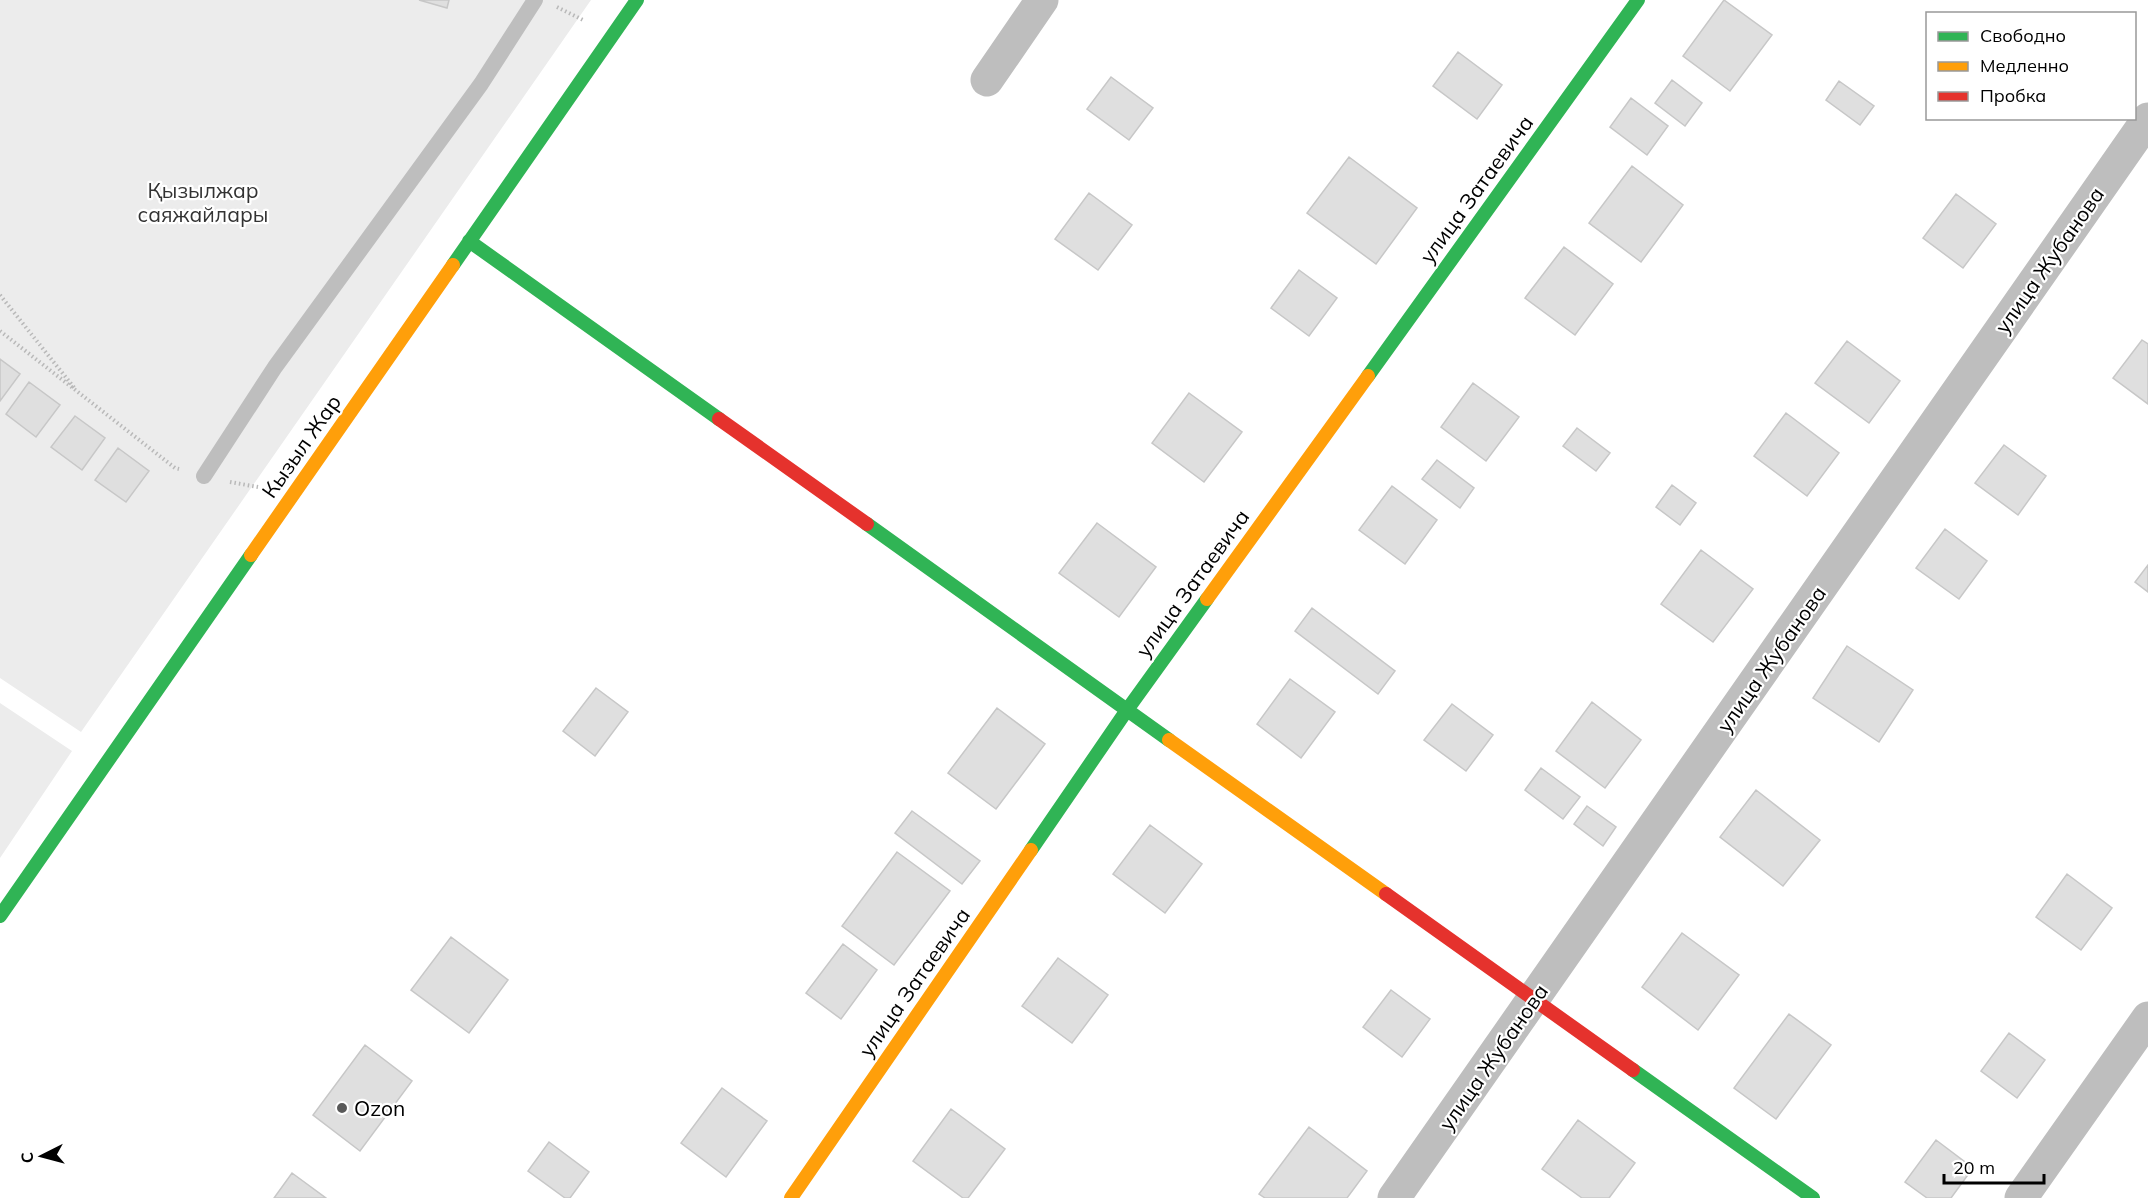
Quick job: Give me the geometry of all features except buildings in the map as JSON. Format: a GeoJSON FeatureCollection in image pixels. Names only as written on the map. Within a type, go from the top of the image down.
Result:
{"type":"FeatureCollection","features":[{"type":"Feature","properties":{"kind":"street","name":"Кызыл Жар"},"geometry":{"type":"LineString","coordinates":[[0,916],[637,0]]}},
{"type":"Feature","properties":{"kind":"street"},"geometry":{"type":"LineString","coordinates":[[987,80],[1041,0]]}},
{"type":"Feature","properties":{"kind":"street","name":"улица Затаевича"},"geometry":{"type":"LineString","coordinates":[[791,1198],[1127,710],[1638,0]]}},
{"type":"Feature","properties":{"kind":"street","name":"улица Жубанова"},"geometry":{"type":"LineString","coordinates":[[1394,1198],[2148,119]]}},
{"type":"Feature","properties":{"kind":"street"},"geometry":{"type":"LineString","coordinates":[[470,241],[1813,1198]]}},
{"type":"Feature","properties":{"kind":"street"},"geometry":{"type":"LineString","coordinates":[[2021,1198],[2148,1018]]}},
{"type":"Feature","properties":{"kind":"lane"},"geometry":{"type":"LineString","coordinates":[[204,476],[276,367],[481,84],[535,0]]}},
{"type":"Feature","properties":{"kind":"path"},"geometry":{"type":"LineString","coordinates":[[552,5],[614,34]]}},
{"type":"Feature","properties":{"kind":"path"},"geometry":{"type":"LineString","coordinates":[[0,295],[80,396]]}},
{"type":"Feature","properties":{"kind":"path"},"geometry":{"type":"LineString","coordinates":[[0,332],[175,468],[233,483],[295,492]]}},
{"type":"Feature","properties":{"kind":"green space","name":"Қызылжар саяжайлары"},"geometry":{"type":"Polygon","coordinates":[[[0,0],[591,0],[81,732],[0,678],[0,0]]]}},
{"type":"Feature","properties":{"kind":"green space"},"geometry":{"type":"Polygon","coordinates":[[[0,703],[72,751],[0,858],[0,703]]]}},
{"type":"Feature","properties":{"kind":"traffic: fast"},"geometry":{"type":"LineString","coordinates":[[453,265],[637,0]]}},
{"type":"Feature","properties":{"kind":"traffic: fast"},"geometry":{"type":"LineString","coordinates":[[1368,376],[1638,0]]}},
{"type":"Feature","properties":{"kind":"traffic: fast"},"geometry":{"type":"LineString","coordinates":[[469,241],[719,419]]}},
{"type":"Feature","properties":{"kind":"traffic: fast"},"geometry":{"type":"LineString","coordinates":[[867,524],[1169,740]]}},
{"type":"Feature","properties":{"kind":"traffic: fast"},"geometry":{"type":"LineString","coordinates":[[0,916],[251,555]]}},
{"type":"Feature","properties":{"kind":"traffic: fast"},"geometry":{"type":"LineString","coordinates":[[1031,850],[1207,599]]}},
{"type":"Feature","properties":{"kind":"traffic: fast"},"geometry":{"type":"LineString","coordinates":[[1633,1070],[1813,1198]]}},
{"type":"Feature","properties":{"kind":"traffic: slow"},"geometry":{"type":"LineString","coordinates":[[251,555],[453,265]]}},
{"type":"Feature","properties":{"kind":"traffic: slow"},"geometry":{"type":"LineString","coordinates":[[1207,599],[1368,376]]}},
{"type":"Feature","properties":{"kind":"traffic: slow"},"geometry":{"type":"LineString","coordinates":[[1169,740],[1386,894]]}},
{"type":"Feature","properties":{"kind":"traffic: slow"},"geometry":{"type":"LineString","coordinates":[[791,1198],[1031,850]]}},
{"type":"Feature","properties":{"kind":"traffic: jam"},"geometry":{"type":"LineString","coordinates":[[719,419],[867,524]]}},
{"type":"Feature","properties":{"kind":"traffic: jam"},"geometry":{"type":"LineString","coordinates":[[1386,894],[1633,1070]]}},
{"type":"Feature","properties":{"kind":"place","name":"Ozon"},"geometry":{"type":"Point","coordinates":[342,1108]}}]}
